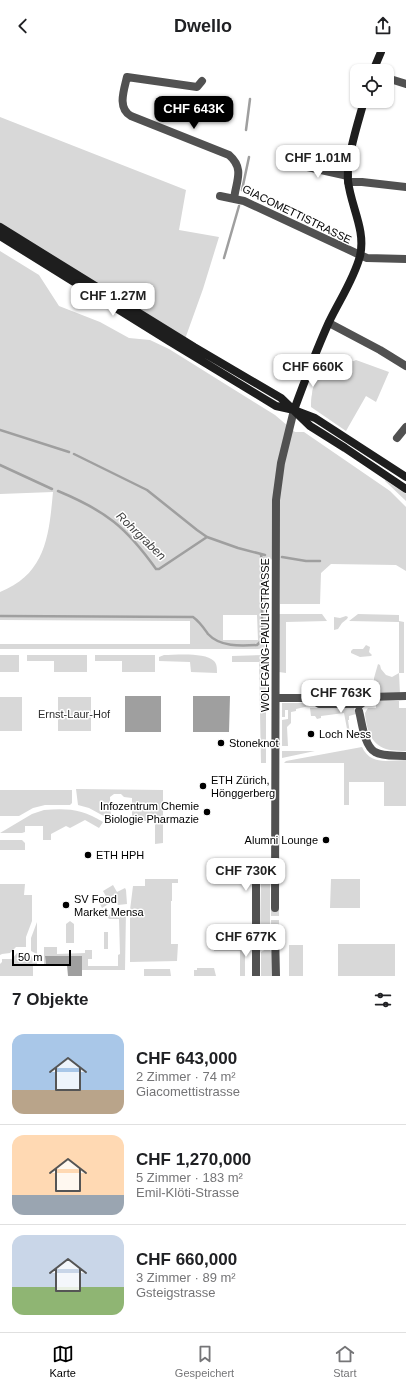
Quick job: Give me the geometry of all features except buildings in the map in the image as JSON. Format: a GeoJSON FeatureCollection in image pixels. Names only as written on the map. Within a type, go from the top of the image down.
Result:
{"type":"FeatureCollection","features":[{"type":"Feature","properties":{"kind":"street"},"geometry":{"type":"LineString","coordinates":[[376,64],[381,52]]}},
{"type":"Feature","properties":{"kind":"street","name":"GIACOMETTISTRASSE"},"geometry":{"type":"LineString","coordinates":[[202,81],[197,87],[127,77],[122,102],[123,107],[131,116],[229,155],[236,163],[239,172],[234,199],[244,201],[360,256],[367,258],[406,259]]}},
{"type":"Feature","properties":{"kind":"street"},"geometry":{"type":"LineString","coordinates":[[394,80],[406,84]]}},
{"type":"Feature","properties":{"kind":"street"},"geometry":{"type":"LineString","coordinates":[[294,410],[329,323],[360,256],[362,240],[361,230],[348,179],[353,144],[362,108]]}},
{"type":"Feature","properties":{"kind":"street"},"geometry":{"type":"LineString","coordinates":[[294,164],[362,182],[406,187]]}},
{"type":"Feature","properties":{"kind":"street"},"geometry":{"type":"LineString","coordinates":[[220,196],[234,199]]}},
{"type":"Feature","properties":{"kind":"street"},"geometry":{"type":"LineString","coordinates":[[0,227],[188,343],[281,398],[310,426],[406,489]]}},
{"type":"Feature","properties":{"kind":"street"},"geometry":{"type":"LineString","coordinates":[[0,236],[276,406],[294,410],[315,418],[406,477]]}},
{"type":"Feature","properties":{"kind":"street"},"geometry":{"type":"LineString","coordinates":[[329,323],[380,350],[406,366]]}},
{"type":"Feature","properties":{"kind":"street","name":"WOLFGANG-PAULI-STRASSE"},"geometry":{"type":"LineString","coordinates":[[275,908],[276,500],[280,463],[294,410]]}},
{"type":"Feature","properties":{"kind":"street"},"geometry":{"type":"LineString","coordinates":[[397,438],[406,427]]}},
{"type":"Feature","properties":{"kind":"street"},"geometry":{"type":"LineString","coordinates":[[276,698],[310,698],[319,704],[361,704],[370,697],[406,696]]}},
{"type":"Feature","properties":{"kind":"street"},"geometry":{"type":"LineString","coordinates":[[360,711],[364,732],[370,746],[375,752],[385,755],[406,756]]}},
{"type":"Feature","properties":{"kind":"street"},"geometry":{"type":"LineString","coordinates":[[256,976],[257,877],[275,862]]}},
{"type":"Feature","properties":{"kind":"street"},"geometry":{"type":"LineString","coordinates":[[275,932],[276,976]]}},
{"type":"Feature","properties":{"kind":"green space"},"geometry":{"type":"Polygon","coordinates":[[[0,117],[186,190],[179,230],[219,237],[203,289],[185,339],[0,224],[0,117]]]}},
{"type":"Feature","properties":{"kind":"green space"},"geometry":{"type":"Polygon","coordinates":[[[0,251],[39,275],[59,306],[100,322],[129,338],[150,340],[169,349],[275,415],[295,432],[304,432],[390,491],[406,507],[406,571],[396,565],[331,564],[321,573],[320,604],[280,604],[280,560],[266,559],[266,648],[0,649],[0,644],[190,644],[190,621],[0,620],[0,592],[15,584],[27,575],[36,564],[42,551],[47,538],[50,523],[53,492],[0,494],[0,251]],[[223,615],[223,640],[258,640],[257,615],[223,615]]]}},
{"type":"Feature","properties":{"kind":"green space"},"geometry":{"type":"Polygon","coordinates":[[[356,360],[389,372],[376,402],[366,396],[346,431],[311,407],[311,397],[314,384],[324,370],[337,362],[349,362],[356,360]]]}},
{"type":"Feature","properties":{"kind":"green space"},"geometry":{"type":"Polygon","coordinates":[[[385,481],[406,494],[406,501],[385,481]]]}},
{"type":"Feature","properties":{"kind":"green space"},"geometry":{"type":"Polygon","coordinates":[[[279,614],[322,614],[327,621],[286,622],[286,673],[279,672],[279,614]]]}},
{"type":"Feature","properties":{"kind":"green space"},"geometry":{"type":"Polygon","coordinates":[[[358,614],[399,615],[399,621],[404,622],[404,673],[399,673],[399,622],[349,621],[358,614]]]}},
{"type":"Feature","properties":{"kind":"green space"},"geometry":{"type":"Polygon","coordinates":[[[346,616],[348,617],[347,619],[338,629],[334,630],[334,617],[340,618],[346,616]]]}},
{"type":"Feature","properties":{"kind":"green space"},"geometry":{"type":"Polygon","coordinates":[[[366,645],[370,647],[369,652],[372,655],[371,656],[360,657],[351,653],[353,649],[363,649],[366,645]]]}},
{"type":"Feature","properties":{"kind":"green space"},"geometry":{"type":"Polygon","coordinates":[[[0,655],[19,655],[19,672],[0,672],[0,655]]]}},
{"type":"Feature","properties":{"kind":"green space"},"geometry":{"type":"Polygon","coordinates":[[[27,655],[87,655],[87,672],[54,672],[54,661],[27,661],[27,655]]]}},
{"type":"Feature","properties":{"kind":"green space"},"geometry":{"type":"Polygon","coordinates":[[[95,655],[155,655],[155,672],[122,672],[122,661],[95,661],[95,655]]]}},
{"type":"Feature","properties":{"kind":"green space"},"geometry":{"type":"Polygon","coordinates":[[[164,655],[197,655],[210,658],[216,663],[217,673],[191,672],[190,662],[159,661],[159,657],[164,655]]]}},
{"type":"Feature","properties":{"kind":"green space"},"geometry":{"type":"Polygon","coordinates":[[[266,655],[266,763],[261,763],[259,662],[232,662],[232,656],[266,655]]]}},
{"type":"Feature","properties":{"kind":"green space"},"geometry":{"type":"Polygon","coordinates":[[[378,664],[386,675],[392,677],[399,673],[400,694],[376,694],[374,678],[378,664]]]}},
{"type":"Feature","properties":{"kind":"green space"},"geometry":{"type":"Polygon","coordinates":[[[318,693],[362,693],[361,701],[318,700],[318,693]]]}},
{"type":"Feature","properties":{"kind":"green space"},"geometry":{"type":"Polygon","coordinates":[[[0,697],[22,697],[22,731],[0,731],[0,697]]]}},
{"type":"Feature","properties":{"kind":"green space","name":"Ernst-Laur-Hof"},"geometry":{"type":"Polygon","coordinates":[[[58,697],[91,697],[91,731],[58,731],[58,697]]]}},
{"type":"Feature","properties":{"kind":"green space"},"geometry":{"type":"Polygon","coordinates":[[[376,701],[399,701],[399,708],[406,708],[406,751],[386,749],[376,744],[373,739],[367,726],[365,713],[368,708],[376,708],[376,701]]]}},
{"type":"Feature","properties":{"kind":"green space"},"geometry":{"type":"Polygon","coordinates":[[[282,703],[310,703],[309,706],[296,709],[296,711],[291,712],[291,723],[287,727],[288,746],[282,746],[282,720],[288,719],[288,710],[285,710],[285,717],[282,717],[282,703]]]}},
{"type":"Feature","properties":{"kind":"green space"},"geometry":{"type":"Polygon","coordinates":[[[310,708],[354,708],[356,714],[349,716],[348,720],[350,734],[348,734],[344,713],[321,716],[321,718],[317,719],[315,716],[311,716],[310,708]]]}},
{"type":"Feature","properties":{"kind":"green space"},"geometry":{"type":"Polygon","coordinates":[[[362,747],[370,757],[381,761],[406,760],[406,806],[384,806],[384,782],[349,782],[349,805],[344,805],[344,763],[284,763],[286,761],[362,747]]]}},
{"type":"Feature","properties":{"kind":"green space"},"geometry":{"type":"Polygon","coordinates":[[[282,751],[315,751],[282,758],[282,751]]]}},
{"type":"Feature","properties":{"kind":"green space"},"geometry":{"type":"Polygon","coordinates":[[[76,789],[163,790],[163,843],[155,844],[155,821],[132,821],[132,798],[124,797],[121,794],[114,794],[110,797],[111,820],[89,808],[78,805],[76,789]]]}},
{"type":"Feature","properties":{"kind":"green space"},"geometry":{"type":"Polygon","coordinates":[[[0,790],[72,790],[72,803],[70,805],[45,805],[33,808],[19,816],[0,816],[0,790]]]}},
{"type":"Feature","properties":{"kind":"green space"},"geometry":{"type":"Polygon","coordinates":[[[44,810],[75,810],[89,814],[103,822],[99,828],[85,820],[70,828],[66,826],[51,834],[51,840],[43,840],[43,826],[25,826],[25,832],[22,833],[0,833],[32,814],[44,810]]]}},
{"type":"Feature","properties":{"kind":"green space"},"geometry":{"type":"Polygon","coordinates":[[[0,840],[22,840],[25,843],[25,850],[0,850],[0,840]]]}},
{"type":"Feature","properties":{"kind":"green space"},"geometry":{"type":"Polygon","coordinates":[[[266,876],[270,881],[270,934],[260,934],[261,881],[263,877],[266,876]]]}},
{"type":"Feature","properties":{"kind":"green space"},"geometry":{"type":"Polygon","coordinates":[[[145,879],[178,879],[178,883],[172,883],[171,901],[171,944],[178,944],[177,961],[130,962],[130,910],[133,886],[145,886],[145,879]]]}},
{"type":"Feature","properties":{"kind":"green space"},"geometry":{"type":"Polygon","coordinates":[[[331,879],[360,879],[360,908],[330,908],[331,879]]]}},
{"type":"Feature","properties":{"kind":"green space"},"geometry":{"type":"Polygon","coordinates":[[[0,884],[25,884],[24,895],[32,895],[32,921],[26,937],[26,947],[16,947],[10,953],[0,955],[0,884]]]}},
{"type":"Feature","properties":{"kind":"green space"},"geometry":{"type":"Polygon","coordinates":[[[113,885],[117,892],[125,888],[127,904],[118,905],[115,896],[109,900],[110,903],[102,908],[96,896],[97,895],[103,904],[108,900],[103,891],[113,885]]]}},
{"type":"Feature","properties":{"kind":"green space"},"geometry":{"type":"Polygon","coordinates":[[[117,911],[126,911],[125,970],[82,970],[82,956],[45,956],[46,965],[44,965],[44,947],[57,947],[57,954],[85,953],[85,950],[92,950],[92,959],[88,959],[88,966],[118,966],[118,955],[120,954],[119,919],[109,919],[107,916],[117,911]]]}},
{"type":"Feature","properties":{"kind":"green space"},"geometry":{"type":"Polygon","coordinates":[[[70,921],[74,924],[74,943],[66,943],[66,924],[70,921]]]}},
{"type":"Feature","properties":{"kind":"green space"},"geometry":{"type":"Polygon","coordinates":[[[37,922],[37,954],[31,951],[31,938],[37,922]]]}},
{"type":"Feature","properties":{"kind":"green space"},"geometry":{"type":"Polygon","coordinates":[[[104,932],[108,932],[108,949],[104,949],[104,932]]]}},
{"type":"Feature","properties":{"kind":"green space"},"geometry":{"type":"Polygon","coordinates":[[[338,944],[395,944],[395,976],[338,976],[338,944]]]}},
{"type":"Feature","properties":{"kind":"green space"},"geometry":{"type":"Polygon","coordinates":[[[289,945],[303,945],[303,976],[289,976],[289,945]]]}},
{"type":"Feature","properties":{"kind":"green space"},"geometry":{"type":"Polygon","coordinates":[[[268,948],[272,952],[273,976],[261,976],[261,952],[268,948]]]}},
{"type":"Feature","properties":{"kind":"green space"},"geometry":{"type":"Polygon","coordinates":[[[214,949],[245,949],[245,976],[240,976],[240,951],[214,951],[214,949]]]}},
{"type":"Feature","properties":{"kind":"green space"},"geometry":{"type":"Polygon","coordinates":[[[29,952],[33,959],[37,959],[37,965],[33,965],[33,976],[0,976],[0,964],[2,959],[12,959],[17,953],[29,952]]]}},
{"type":"Feature","properties":{"kind":"green space"},"geometry":{"type":"Polygon","coordinates":[[[197,968],[214,968],[216,976],[194,976],[194,970],[197,970],[197,968]]]}},
{"type":"Feature","properties":{"kind":"green space"},"geometry":{"type":"Polygon","coordinates":[[[144,969],[170,969],[171,976],[144,976],[144,969]]]}},
{"type":"Feature","properties":{"kind":"shaded area"},"geometry":{"type":"Polygon","coordinates":[[[125,696],[161,696],[161,732],[125,732],[125,696]]]}},
{"type":"Feature","properties":{"kind":"shaded area"},"geometry":{"type":"Polygon","coordinates":[[[193,696],[230,696],[229,732],[193,732],[193,696]]]}},
{"type":"Feature","properties":{"kind":"shaded area"},"geometry":{"type":"Polygon","coordinates":[[[45,956],[82,956],[82,976],[68,976],[67,965],[46,965],[45,956]]]}},
{"type":"Feature","properties":{"kind":"waterway"},"geometry":{"type":"LineString","coordinates":[[246,130],[250,99]]}},
{"type":"Feature","properties":{"kind":"waterway"},"geometry":{"type":"LineString","coordinates":[[242,190],[249,157]]}},
{"type":"Feature","properties":{"kind":"waterway"},"geometry":{"type":"LineString","coordinates":[[224,258],[239,206]]}},
{"type":"Feature","properties":{"kind":"waterway","name":"Rohrgraben"},"geometry":{"type":"LineString","coordinates":[[0,430],[69,452]]}},
{"type":"Feature","properties":{"kind":"waterway","name":"Rohrgraben"},"geometry":{"type":"LineString","coordinates":[[74,454],[147,490],[207,537],[238,548],[265,555]]}},
{"type":"Feature","properties":{"kind":"waterway","name":"Rohrgraben"},"geometry":{"type":"LineString","coordinates":[[0,465],[52,489]]}},
{"type":"Feature","properties":{"kind":"waterway","name":"Rohrgraben"},"geometry":{"type":"LineString","coordinates":[[58,491],[75,498],[102,513],[114,522],[135,542],[156,569],[159,569],[207,537]]}},
{"type":"Feature","properties":{"kind":"waterway"},"geometry":{"type":"LineString","coordinates":[[0,616],[193,617],[200,623],[208,634],[218,641],[231,645],[257,645],[262,640],[261,555]]}},
{"type":"Feature","properties":{"kind":"waterway","name":"Rohrgraben"},"geometry":{"type":"LineString","coordinates":[[282,557],[306,561],[320,561]]}},
{"type":"Feature","properties":{"kind":"tunnel"},"geometry":{"type":"LineString","coordinates":[[275,908],[275,932]]}},
{"type":"Feature","properties":{"kind":"place","name":"Loch Ness"},"geometry":{"type":"Point","coordinates":[311,734]}},
{"type":"Feature","properties":{"kind":"place","name":"Stoneknot"},"geometry":{"type":"Point","coordinates":[221,743]}},
{"type":"Feature","properties":{"kind":"place","name":"ETH Zürich, Hönggerberg"},"geometry":{"type":"Point","coordinates":[203,786]}},
{"type":"Feature","properties":{"kind":"place","name":"Infozentrum Chemie Biologie Pharmazie"},"geometry":{"type":"Point","coordinates":[207,812]}},
{"type":"Feature","properties":{"kind":"place","name":"Alumni Lounge"},"geometry":{"type":"Point","coordinates":[326,840]}},
{"type":"Feature","properties":{"kind":"place","name":"ETH HPH"},"geometry":{"type":"Point","coordinates":[88,855]}},
{"type":"Feature","properties":{"kind":"place","name":"SV Food Market Mensa"},"geometry":{"type":"Point","coordinates":[66,905]}}]}
